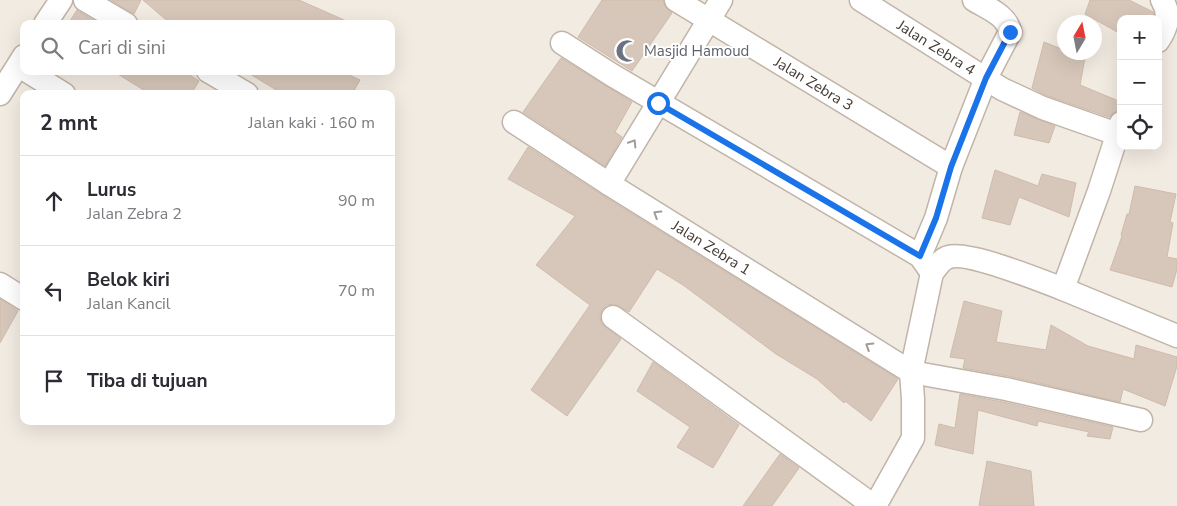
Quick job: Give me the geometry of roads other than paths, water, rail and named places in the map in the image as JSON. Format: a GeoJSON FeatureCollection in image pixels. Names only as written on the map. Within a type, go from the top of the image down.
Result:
{"type":"FeatureCollection","features":[{"type":"Feature","properties":{"kind":"street"},"geometry":{"type":"LineString","coordinates":[[49,20],[62,0]]}},
{"type":"Feature","properties":{"kind":"street"},"geometry":{"type":"LineString","coordinates":[[85,0],[119,20]]}},
{"type":"Feature","properties":{"kind":"street","name":"Jalan Zebra 3"},"geometry":{"type":"LineString","coordinates":[[676,0],[951,167]]}},
{"type":"Feature","properties":{"kind":"street"},"geometry":{"type":"LineString","coordinates":[[608,184],[721,0]]}},
{"type":"Feature","properties":{"kind":"street","name":"Jalan Zebra 4"},"geometry":{"type":"LineString","coordinates":[[861,0],[1002,89],[1024,100],[1117,128]]}},
{"type":"Feature","properties":{"kind":"street"},"geometry":{"type":"LineString","coordinates":[[613,317],[875,506],[912,438],[913,399],[911,372],[926,264],[936,218],[951,167],[986,78],[1010,32],[1001,16],[974,0]]}},
{"type":"Feature","properties":{"kind":"street"},"geometry":{"type":"LineString","coordinates":[[1162,0],[1168,14],[1162,35]]}},
{"type":"Feature","properties":{"kind":"street"},"geometry":{"type":"LineString","coordinates":[[562,43],[926,264],[950,256],[974,258],[1064,289],[1177,336]]}},
{"type":"Feature","properties":{"kind":"street"},"geometry":{"type":"LineString","coordinates":[[0,94],[18,63]]}},
{"type":"Feature","properties":{"kind":"street"},"geometry":{"type":"LineString","coordinates":[[36,75],[58,90]]}},
{"type":"Feature","properties":{"kind":"street"},"geometry":{"type":"LineString","coordinates":[[215,75],[240,90]]}},
{"type":"Feature","properties":{"kind":"street","name":"Jalan Zebra 1"},"geometry":{"type":"LineString","coordinates":[[514,122],[608,184],[911,372]]}},
{"type":"Feature","properties":{"kind":"street"},"geometry":{"type":"LineString","coordinates":[[1064,289],[1117,135]]}},
{"type":"Feature","properties":{"kind":"street"},"geometry":{"type":"LineString","coordinates":[[0,284],[20,296]]}},
{"type":"Feature","properties":{"kind":"street"},"geometry":{"type":"LineString","coordinates":[[911,372],[1006,389],[1141,420]]}},
{"type":"Feature","properties":{"kind":"place","name":"Masjid Hamoud"},"geometry":{"type":"Point","coordinates":[627,51]}}]}
